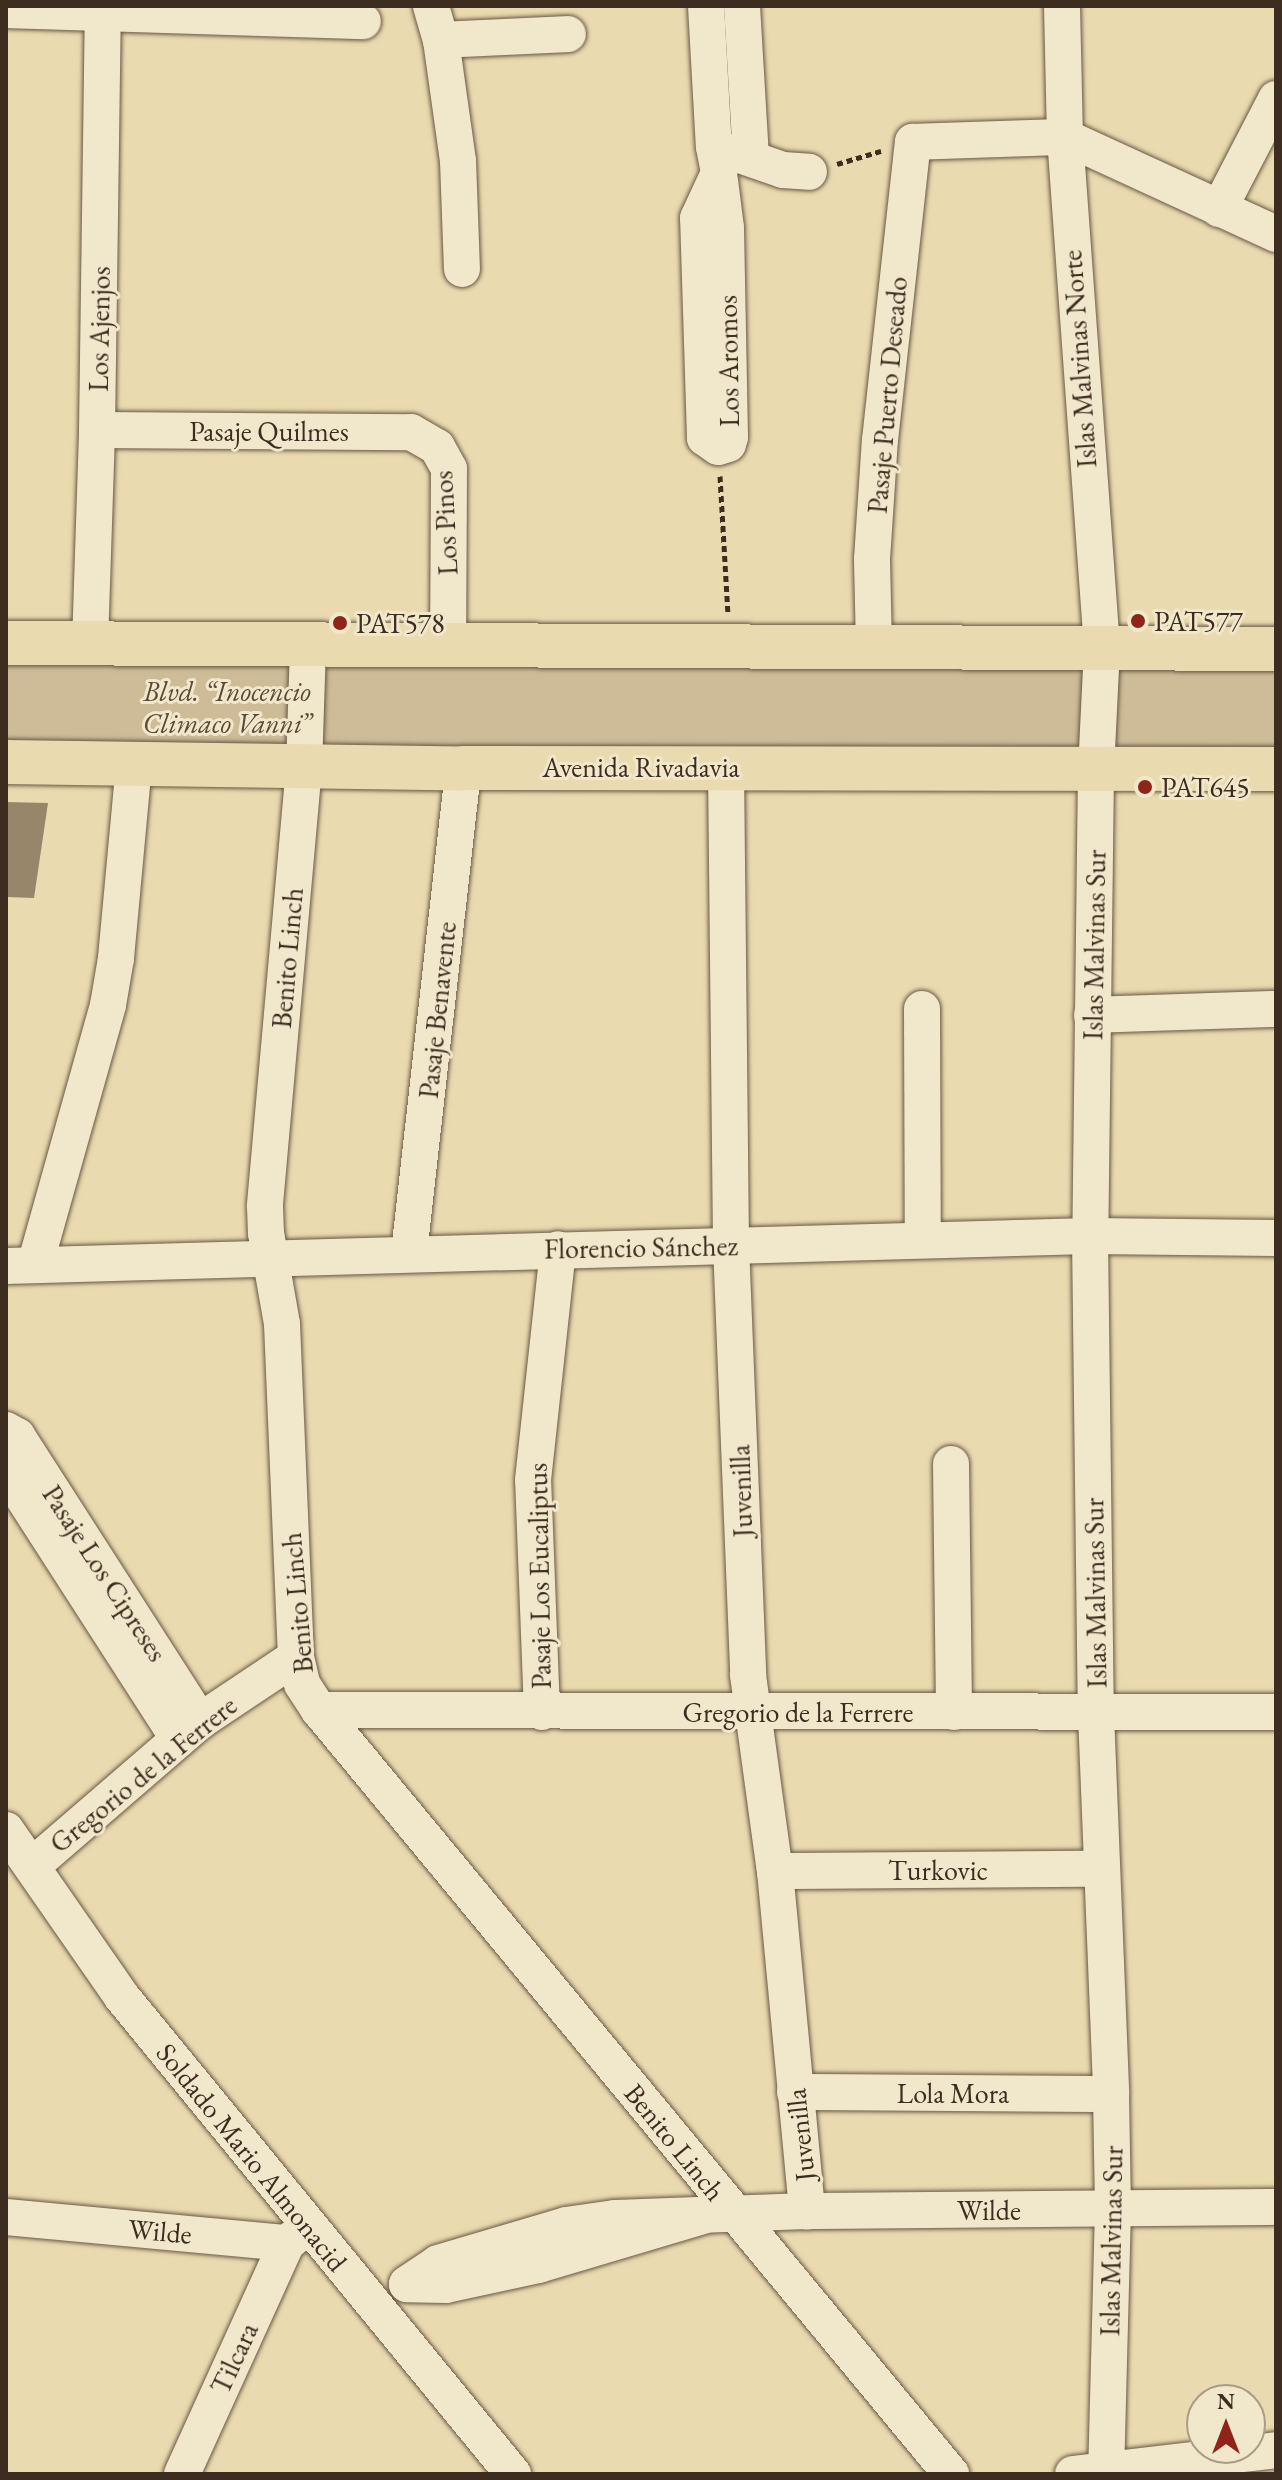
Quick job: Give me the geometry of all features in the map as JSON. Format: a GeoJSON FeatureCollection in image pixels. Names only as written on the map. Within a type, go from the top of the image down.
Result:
{"type":"FeatureCollection","features":[{"type":"Feature","properties":{"kind":"main road"},"geometry":{"type":"LineString","coordinates":[[6,643],[308,647],[1276,649]]}},
{"type":"Feature","properties":{"kind":"main road","name":"Avenida Rivadavia"},"geometry":{"type":"LineString","coordinates":[[6,762],[463,768],[1276,769]]}},
{"type":"Feature","properties":{"kind":"street","name":"Los Aromos"},"geometry":{"type":"LineString","coordinates":[[706,6],[728,160]]}},
{"type":"Feature","properties":{"kind":"street","name":"Los Aromos"},"geometry":{"type":"LineString","coordinates":[[718,447],[705,438],[698,218],[728,160],[742,6]]}},
{"type":"Feature","properties":{"kind":"street","name":"Islas Malvinas Norte"},"geometry":{"type":"LineString","coordinates":[[1062,6],[1065,137],[1102,648],[1099,711]]}},
{"type":"Feature","properties":{"kind":"street"},"geometry":{"type":"LineString","coordinates":[[6,10],[363,21]]}},
{"type":"Feature","properties":{"kind":"street","name":"Los Ajenjos"},"geometry":{"type":"LineString","coordinates":[[90,644],[97,430],[103,14]]}},
{"type":"Feature","properties":{"kind":"street"},"geometry":{"type":"LineString","coordinates":[[462,269],[458,161],[436,23],[568,34]]}},
{"type":"Feature","properties":{"kind":"street"},"geometry":{"type":"LineString","coordinates":[[1219,209],[1276,99]]}},
{"type":"Feature","properties":{"kind":"street"},"geometry":{"type":"LineString","coordinates":[[913,142],[1065,137],[1276,234]]}},
{"type":"Feature","properties":{"kind":"street","name":"Pasaje Puerto Deseado"},"geometry":{"type":"LineString","coordinates":[[874,648],[872,559],[880,440],[913,142]]}},
{"type":"Feature","properties":{"kind":"street"},"geometry":{"type":"LineString","coordinates":[[728,160],[809,172]]}},
{"type":"Feature","properties":{"kind":"street","name":"Pasaje Quilmes"},"geometry":{"type":"LineString","coordinates":[[97,430],[411,432],[437,447]]}},
{"type":"Feature","properties":{"kind":"street","name":"Los Pinos"},"geometry":{"type":"LineString","coordinates":[[437,447],[449,469],[448,647]]}},
{"type":"Feature","properties":{"kind":"street","name":"Benito Linch"},"geometry":{"type":"LineString","coordinates":[[308,647],[304,767],[265,1206],[282,1324],[296,1657],[302,1684],[319,1710],[719,2216],[951,2474]]}},
{"type":"Feature","properties":{"kind":"street","name":"Islas Malvinas Sur"},"geometry":{"type":"LineString","coordinates":[[1095,2473],[1113,2209],[1096,1714],[1090,1236],[1099,711]]}},
{"type":"Feature","properties":{"kind":"street"},"geometry":{"type":"LineString","coordinates":[[20,1265],[108,1005],[116,958],[134,764]]}},
{"type":"Feature","properties":{"kind":"street","name":"Juvenilla"},"geometry":{"type":"LineString","coordinates":[[726,767],[731,1245],[748,1675],[775,1871],[807,2211]]}},
{"type":"Feature","properties":{"kind":"street","name":"Pasaje Benavente"},"geometry":{"type":"LineString","coordinates":[[409,1253],[463,768]]}},
{"type":"Feature","properties":{"kind":"street"},"geometry":{"type":"LineString","coordinates":[[922,1009],[923,1240]]}},
{"type":"Feature","properties":{"kind":"street"},"geometry":{"type":"LineString","coordinates":[[1092,1015],[1276,1009]]}},
{"type":"Feature","properties":{"kind":"street","name":"Florencio Sánchez"},"geometry":{"type":"LineString","coordinates":[[20,1265],[1090,1236],[1276,1238]]}},
{"type":"Feature","properties":{"kind":"street","name":"Pasaje Los Eucaliptus"},"geometry":{"type":"LineString","coordinates":[[542,1712],[533,1480],[558,1249]]}},
{"type":"Feature","properties":{"kind":"street","name":"Pasaje Los Cipreses"},"geometry":{"type":"LineString","coordinates":[[6,1430],[17,1436],[189,1730]]}},
{"type":"Feature","properties":{"kind":"street"},"geometry":{"type":"LineString","coordinates":[[951,1464],[954,1712]]}},
{"type":"Feature","properties":{"kind":"street","name":"Pasaje Los Cipreses"},"geometry":{"type":"LineString","coordinates":[[6,1471],[189,1730]]}},
{"type":"Feature","properties":{"kind":"street","name":"Gregorio de la Ferrere"},"geometry":{"type":"LineString","coordinates":[[32,1866],[189,1730],[296,1657]]}},
{"type":"Feature","properties":{"kind":"street","name":"Gregorio de la Ferrere"},"geometry":{"type":"LineString","coordinates":[[319,1710],[1276,1712]]}},
{"type":"Feature","properties":{"kind":"street","name":"Soldado Mario Almonacid"},"geometry":{"type":"LineString","coordinates":[[6,1830],[122,1997],[298,2234],[365,2297],[513,2474]]}},
{"type":"Feature","properties":{"kind":"street","name":"Turkovic"},"geometry":{"type":"LineString","coordinates":[[775,1871],[1102,1869]]}},
{"type":"Feature","properties":{"kind":"street","name":"Lola Mora"},"geometry":{"type":"LineString","coordinates":[[795,2092],[1111,2094]]}},
{"type":"Feature","properties":{"kind":"street","name":"Wilde"},"geometry":{"type":"LineString","coordinates":[[365,2297],[407,2284],[438,2263],[566,2225],[615,2218],[807,2211],[1276,2207]]}},
{"type":"Feature","properties":{"kind":"street","name":"Wilde"},"geometry":{"type":"LineString","coordinates":[[6,2217],[298,2234]]}},
{"type":"Feature","properties":{"kind":"street","name":"Tilcara"},"geometry":{"type":"LineString","coordinates":[[182,2474],[298,2234]]}},
{"type":"Feature","properties":{"kind":"street"},"geometry":{"type":"LineString","coordinates":[[1095,2473],[1276,2450]]}},
{"type":"Feature","properties":{"kind":"path"},"geometry":{"type":"LineString","coordinates":[[809,172],[913,142]]}},
{"type":"Feature","properties":{"kind":"path"},"geometry":{"type":"LineString","coordinates":[[718,447],[730,647]]}},
{"type":"Feature","properties":{"kind":"green space","name":"Blvd. “Inocencio Climaco Vanni”"},"geometry":{"type":"Polygon","coordinates":[[[6,643],[1276,643],[1276,762],[6,762],[6,643]]]}},
{"type":"Feature","properties":{"kind":"building"},"geometry":{"type":"Polygon","coordinates":[[[6,802],[48,803],[34,898],[6,897],[6,802]]]}},
{"type":"Feature","properties":{"kind":"place","name":"PAT577"},"geometry":{"type":"Point","coordinates":[1138,621]}},
{"type":"Feature","properties":{"kind":"place","name":"PAT578"},"geometry":{"type":"Point","coordinates":[340,623]}},
{"type":"Feature","properties":{"kind":"place","name":"PAT645"},"geometry":{"type":"Point","coordinates":[1145,787]}}]}
